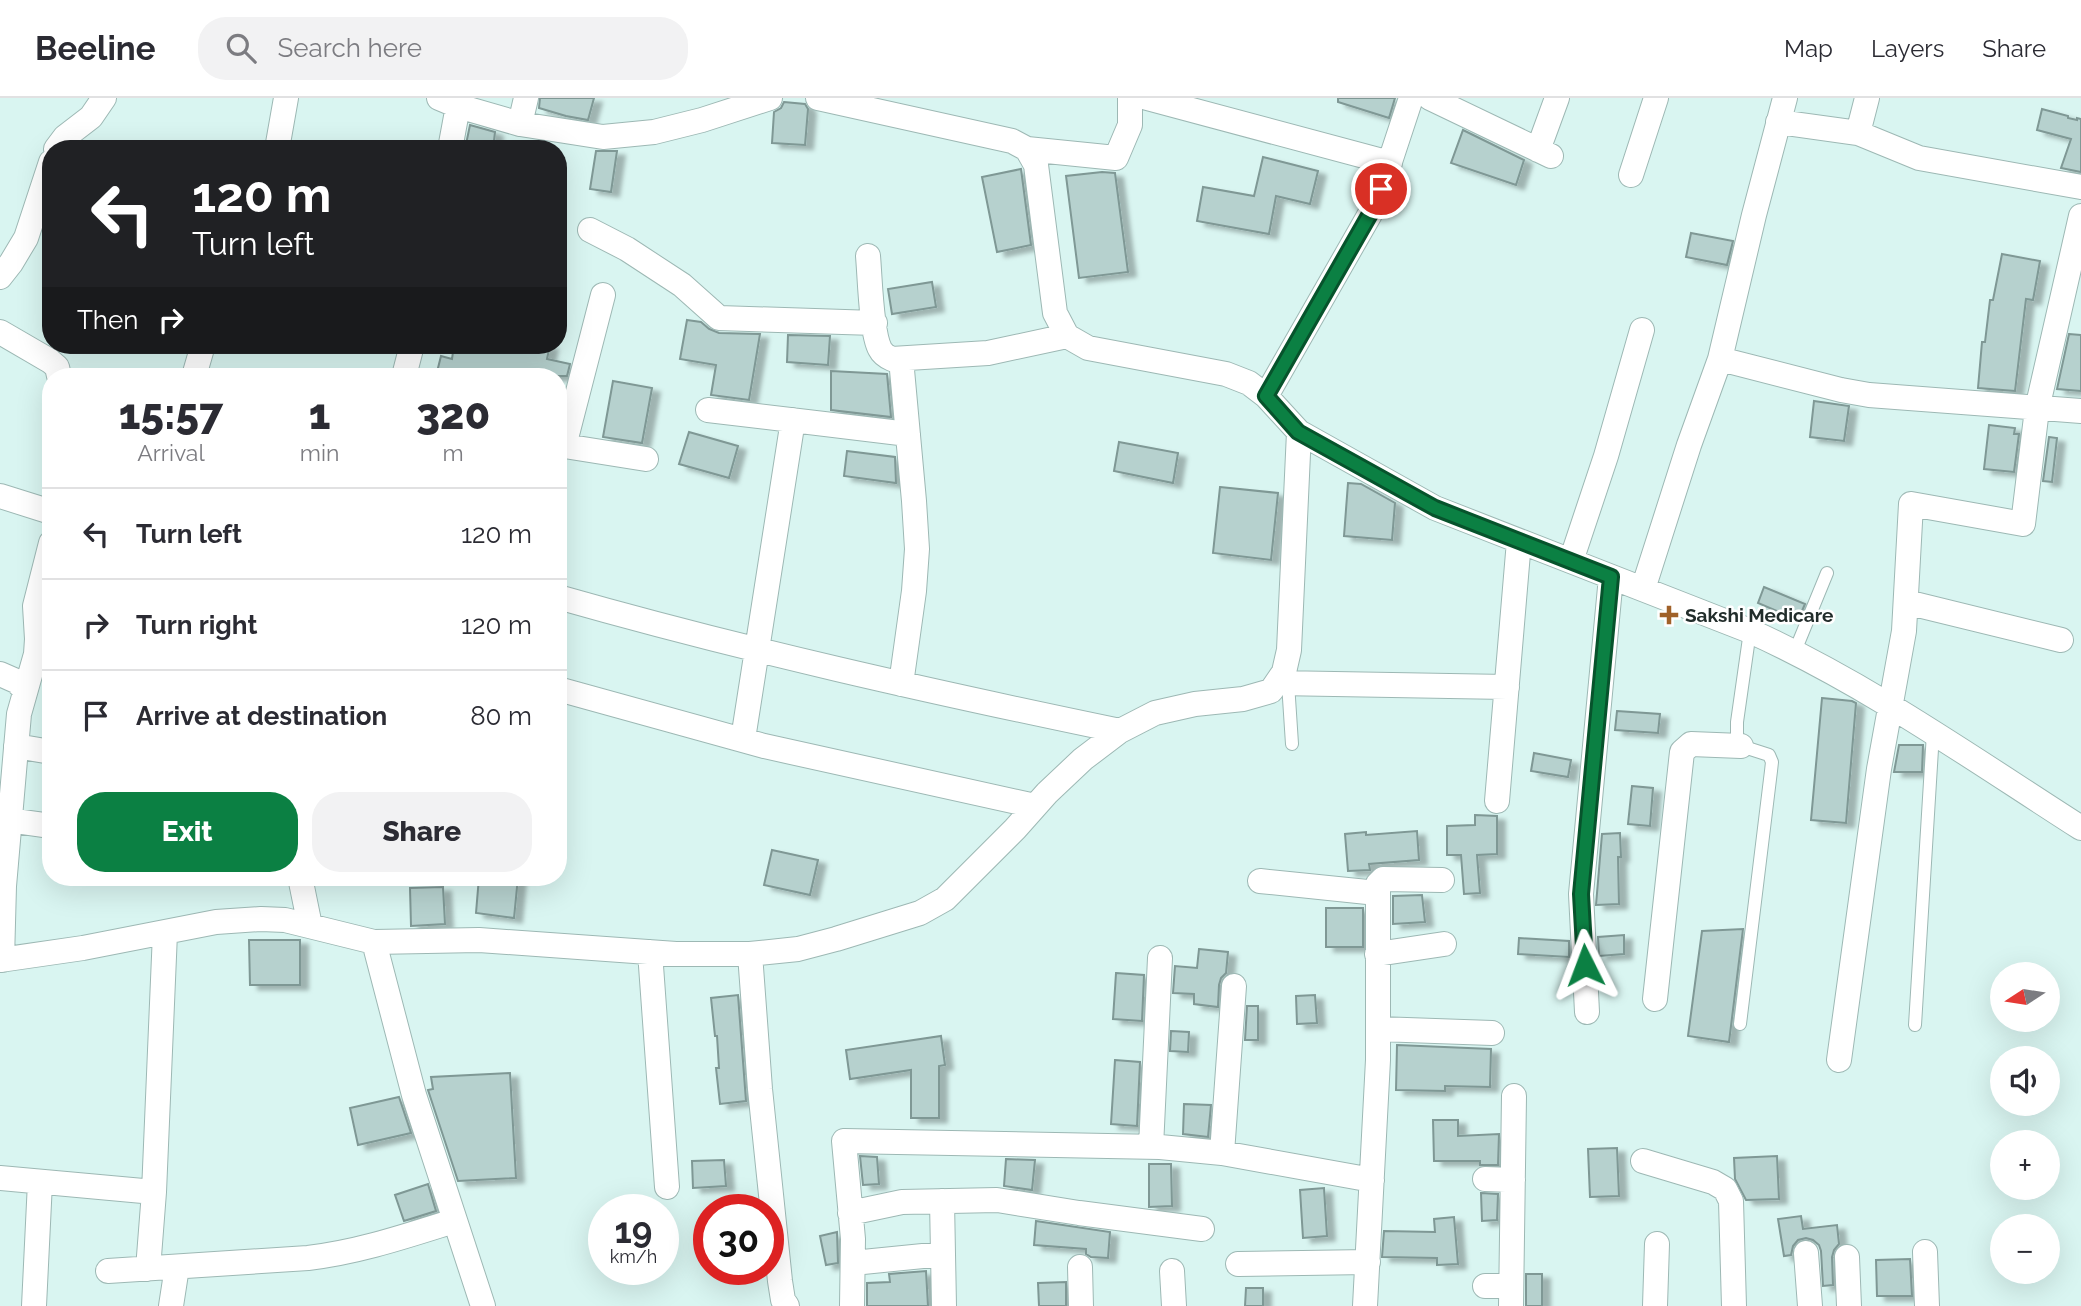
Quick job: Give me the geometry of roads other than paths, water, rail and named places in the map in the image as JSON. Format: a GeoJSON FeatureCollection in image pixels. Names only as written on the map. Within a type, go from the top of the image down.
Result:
{"type":"FeatureCollection","features":[{"type":"Feature","properties":{"kind":"street"},"geometry":{"type":"LineString","coordinates":[[63,140],[91,117],[103,98]]}},
{"type":"Feature","properties":{"kind":"street"},"geometry":{"type":"LineString","coordinates":[[279,140],[286,98]]}},
{"type":"Feature","properties":{"kind":"street"},"geometry":{"type":"LineString","coordinates":[[520,124],[526,98]]}},
{"type":"Feature","properties":{"kind":"street"},"geometry":{"type":"LineString","coordinates":[[450,140],[448,102],[520,124],[603,137],[654,132],[770,98]]}},
{"type":"Feature","properties":{"kind":"street"},"geometry":{"type":"LineString","coordinates":[[818,98],[1013,141],[1027,149],[1116,158],[1130,125],[1130,98]]}},
{"type":"Feature","properties":{"kind":"street"},"geometry":{"type":"LineString","coordinates":[[1147,98],[1222,107],[1390,163]]}},
{"type":"Feature","properties":{"kind":"street"},"geometry":{"type":"LineString","coordinates":[[1266,396],[1370,214],[1411,98]]}},
{"type":"Feature","properties":{"kind":"street"},"geometry":{"type":"LineString","coordinates":[[1430,98],[1545,153],[1558,98]]}},
{"type":"Feature","properties":{"kind":"street"},"geometry":{"type":"LineString","coordinates":[[1630,175],[1656,98]]}},
{"type":"Feature","properties":{"kind":"street"},"geometry":{"type":"LineString","coordinates":[[1858,133],[1867,98]]}},
{"type":"Feature","properties":{"kind":"street"},"geometry":{"type":"LineString","coordinates":[[1643,589],[1720,359],[1738,277],[1782,110],[1858,133],[1919,158],[2081,187]]}},
{"type":"Feature","properties":{"kind":"street"},"geometry":{"type":"LineString","coordinates":[[1027,149],[1036,165],[1055,313],[1067,335],[1088,348],[1226,374],[1249,383],[1266,396],[1298,432],[1435,508],[1795,651],[1891,706],[2081,828]]}},
{"type":"Feature","properties":{"kind":"street"},"geometry":{"type":"LineString","coordinates":[[0,277],[26,238],[42,189]]}},
{"type":"Feature","properties":{"kind":"street"},"geometry":{"type":"LineString","coordinates":[[1839,1060],[1879,769],[1904,631],[1911,503],[2023,524],[2036,409],[2081,216]]}},
{"type":"Feature","properties":{"kind":"street"},"geometry":{"type":"LineString","coordinates":[[590,230],[627,249],[682,285],[719,318],[875,323]]}},
{"type":"Feature","properties":{"kind":"street"},"geometry":{"type":"LineString","coordinates":[[868,256],[879,349],[892,359],[988,353],[1067,335]]}},
{"type":"Feature","properties":{"kind":"street"},"geometry":{"type":"LineString","coordinates":[[567,424],[603,295]]}},
{"type":"Feature","properties":{"kind":"street"},"geometry":{"type":"LineString","coordinates":[[1572,561],[1642,330]]}},
{"type":"Feature","properties":{"kind":"street"},"geometry":{"type":"LineString","coordinates":[[0,332],[50,361],[57,368]]}},
{"type":"Feature","properties":{"kind":"street"},"geometry":{"type":"LineString","coordinates":[[901,359],[917,548],[901,684]]}},
{"type":"Feature","properties":{"kind":"street"},"geometry":{"type":"LineString","coordinates":[[1720,359],[1859,393],[2081,411]]}},
{"type":"Feature","properties":{"kind":"street"},"geometry":{"type":"LineString","coordinates":[[708,410],[908,434]]}},
{"type":"Feature","properties":{"kind":"street"},"geometry":{"type":"LineString","coordinates":[[743,739],[793,420]]}},
{"type":"Feature","properties":{"kind":"street"},"geometry":{"type":"LineString","coordinates":[[1283,683],[1289,650],[1298,432]]}},
{"type":"Feature","properties":{"kind":"street"},"geometry":{"type":"LineString","coordinates":[[567,446],[646,459]]}},
{"type":"Feature","properties":{"kind":"street"},"geometry":{"type":"LineString","coordinates":[[0,496],[42,509]]}},
{"type":"Feature","properties":{"kind":"street"},"geometry":{"type":"LineString","coordinates":[[1497,801],[1519,541]]}},
{"type":"Feature","properties":{"kind":"street"},"geometry":{"type":"LineString","coordinates":[[1587,1012],[1581,894],[1611,577]]}},
{"type":"Feature","properties":{"kind":"street"},"geometry":{"type":"LineString","coordinates":[[42,578],[35,606],[36,654],[19,714],[5,820],[1,960],[83,948],[216,922],[261,919],[285,920],[374,942],[479,940],[650,952],[750,954],[798,949],[920,913],[945,899],[1083,759],[1121,731],[1155,713],[1195,704],[1243,699],[1271,691],[1283,683],[1507,687]]}},
{"type":"Feature","properties":{"kind":"street"},"geometry":{"type":"LineString","coordinates":[[567,599],[757,651],[1121,731]]}},
{"type":"Feature","properties":{"kind":"street"},"geometry":{"type":"LineString","coordinates":[[1906,602],[2062,640]]}},
{"type":"Feature","properties":{"kind":"street"},"geometry":{"type":"LineString","coordinates":[[0,674],[16,681],[25,690]]}},
{"type":"Feature","properties":{"kind":"street"},"geometry":{"type":"LineString","coordinates":[[567,691],[764,746],[1035,806]]}},
{"type":"Feature","properties":{"kind":"street"},"geometry":{"type":"LineString","coordinates":[[1655,999],[1682,752],[1691,744],[1741,746]]}},
{"type":"Feature","properties":{"kind":"street"},"geometry":{"type":"LineString","coordinates":[[16,746],[42,750]]}},
{"type":"Feature","properties":{"kind":"street"},"geometry":{"type":"LineString","coordinates":[[5,820],[42,824]]}},
{"type":"Feature","properties":{"kind":"street"},"geometry":{"type":"LineString","coordinates":[[1366,1306],[1378,1029],[1378,884],[1383,879],[1442,880]]}},
{"type":"Feature","properties":{"kind":"street"},"geometry":{"type":"LineString","coordinates":[[1259,881],[1377,893]]}},
{"type":"Feature","properties":{"kind":"street"},"geometry":{"type":"LineString","coordinates":[[302,886],[310,926]]}},
{"type":"Feature","properties":{"kind":"street"},"geometry":{"type":"LineString","coordinates":[[148,1269],[154,1192],[165,933]]}},
{"type":"Feature","properties":{"kind":"street"},"geometry":{"type":"LineString","coordinates":[[374,942],[414,1095],[483,1306]]}},
{"type":"Feature","properties":{"kind":"street"},"geometry":{"type":"LineString","coordinates":[[1377,954],[1444,944]]}},
{"type":"Feature","properties":{"kind":"street"},"geometry":{"type":"LineString","coordinates":[[650,952],[667,1187]]}},
{"type":"Feature","properties":{"kind":"street"},"geometry":{"type":"LineString","coordinates":[[750,954],[760,1089],[780,1281],[783,1300],[787,1306]]}},
{"type":"Feature","properties":{"kind":"street"},"geometry":{"type":"LineString","coordinates":[[1151,1147],[1160,958]]}},
{"type":"Feature","properties":{"kind":"street"},"geometry":{"type":"LineString","coordinates":[[1222,1153],[1234,986]]}},
{"type":"Feature","properties":{"kind":"street"},"geometry":{"type":"LineString","coordinates":[[1378,1029],[1492,1033]]}},
{"type":"Feature","properties":{"kind":"street"},"geometry":{"type":"LineString","coordinates":[[1485,1286],[1511,1296],[1514,1096]]}},
{"type":"Feature","properties":{"kind":"street"},"geometry":{"type":"LineString","coordinates":[[852,1306],[853,1263],[844,1142],[1151,1147],[1222,1153],[1372,1180]]}},
{"type":"Feature","properties":{"kind":"street"},"geometry":{"type":"LineString","coordinates":[[1643,1161],[1713,1182],[1725,1189],[1731,1201],[1734,1306]]}},
{"type":"Feature","properties":{"kind":"street"},"geometry":{"type":"LineString","coordinates":[[0,1178],[154,1192]]}},
{"type":"Feature","properties":{"kind":"street"},"geometry":{"type":"LineString","coordinates":[[1485,1179],[1513,1180]]}},
{"type":"Feature","properties":{"kind":"street"},"geometry":{"type":"LineString","coordinates":[[34,1306],[40,1181]]}},
{"type":"Feature","properties":{"kind":"street"},"geometry":{"type":"LineString","coordinates":[[850,1213],[902,1202],[997,1200],[1202,1230]]}},
{"type":"Feature","properties":{"kind":"street"},"geometry":{"type":"LineString","coordinates":[[942,1201],[944,1306]]}},
{"type":"Feature","properties":{"kind":"street"},"geometry":{"type":"LineString","coordinates":[[108,1271],[337,1255],[454,1221]]}},
{"type":"Feature","properties":{"kind":"street"},"geometry":{"type":"LineString","coordinates":[[1655,1306],[1657,1244]]}},
{"type":"Feature","properties":{"kind":"street"},"geometry":{"type":"LineString","coordinates":[[1925,1252],[1927,1306]]}},
{"type":"Feature","properties":{"kind":"street"},"geometry":{"type":"LineString","coordinates":[[1806,1253],[1810,1306]]}},
{"type":"Feature","properties":{"kind":"street"},"geometry":{"type":"LineString","coordinates":[[853,1263],[943,1254]]}},
{"type":"Feature","properties":{"kind":"street"},"geometry":{"type":"LineString","coordinates":[[1847,1257],[1849,1306]]}},
{"type":"Feature","properties":{"kind":"street"},"geometry":{"type":"LineString","coordinates":[[1238,1264],[1368,1262]]}},
{"type":"Feature","properties":{"kind":"street"},"geometry":{"type":"LineString","coordinates":[[171,1306],[177,1267]]}},
{"type":"Feature","properties":{"kind":"street"},"geometry":{"type":"LineString","coordinates":[[1080,1267],[1081,1306]]}},
{"type":"Feature","properties":{"kind":"street"},"geometry":{"type":"LineString","coordinates":[[1172,1271],[1174,1306]]}},
{"type":"Feature","properties":{"kind":"lane"},"geometry":{"type":"LineString","coordinates":[[1795,651],[1827,573]]}},
{"type":"Feature","properties":{"kind":"lane"},"geometry":{"type":"LineString","coordinates":[[1740,1024],[1772,762],[1769,755],[1741,746],[1737,741],[1737,722],[1750,631]]}},
{"type":"Feature","properties":{"kind":"lane"},"geometry":{"type":"LineString","coordinates":[[1283,683],[1292,744]]}},
{"type":"Feature","properties":{"kind":"lane"},"geometry":{"type":"LineString","coordinates":[[1915,1025],[1933,733]]}},
{"type":"Feature","properties":{"kind":"place","name":"Sakshi Medicare"},"geometry":{"type":"Point","coordinates":[1669,615]}}]}
